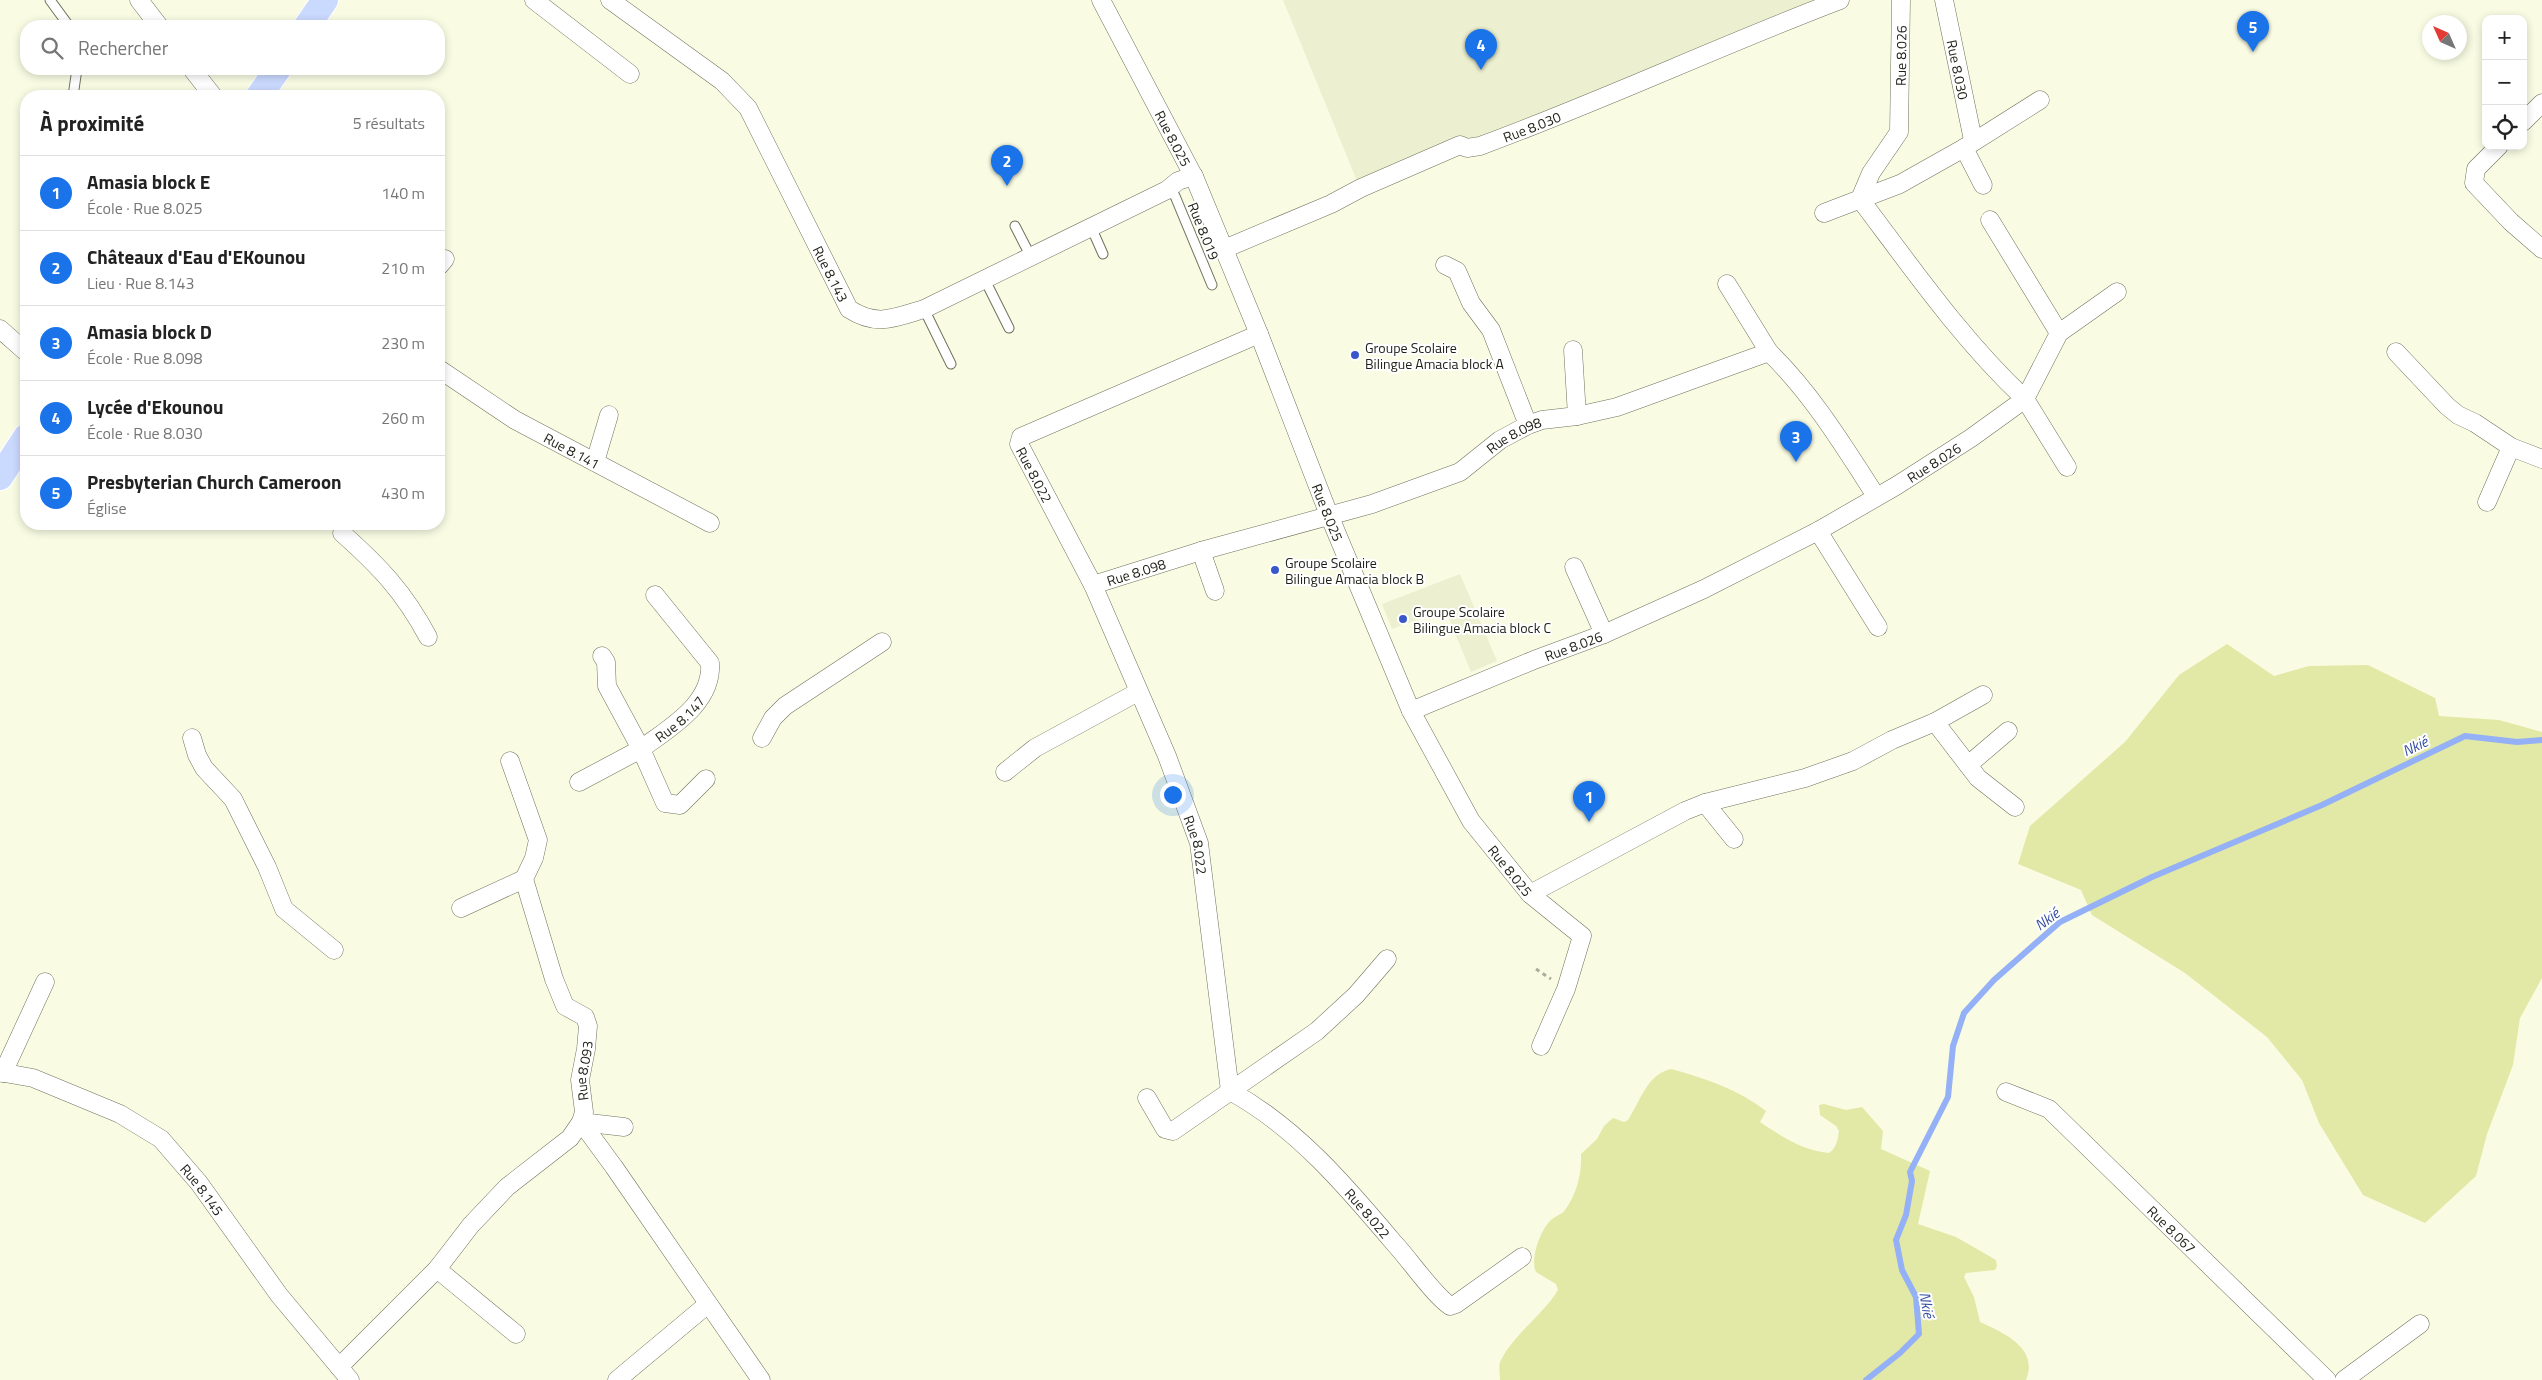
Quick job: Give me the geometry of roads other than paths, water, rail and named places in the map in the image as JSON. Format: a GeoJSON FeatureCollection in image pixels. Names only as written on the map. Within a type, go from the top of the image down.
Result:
{"type":"FeatureCollection","features":[{"type":"Feature","properties":{"kind":"main road"},"geometry":{"type":"LineString","coordinates":[[311,20],[325,0]]}},
{"type":"Feature","properties":{"kind":"main road"},"geometry":{"type":"LineString","coordinates":[[263,90],[274,75]]}},
{"type":"Feature","properties":{"kind":"main road"},"geometry":{"type":"LineString","coordinates":[[0,477],[20,447]]}},
{"type":"Feature","properties":{"kind":"street"},"geometry":{"type":"LineString","coordinates":[[139,0],[154,20]]}},
{"type":"Feature","properties":{"kind":"street"},"geometry":{"type":"LineString","coordinates":[[534,0],[630,74]]}},
{"type":"Feature","properties":{"kind":"street","name":"Rue 8.143"},"geometry":{"type":"LineString","coordinates":[[610,0],[722,81],[748,108],[849,309],[861,316],[881,321],[924,309],[1167,190],[1178,180],[1194,176]]}},
{"type":"Feature","properties":{"kind":"street","name":"Rue 8.025"},"geometry":{"type":"LineString","coordinates":[[1101,0],[1194,176],[1259,334],[1329,515],[1411,711],[1470,821],[1530,894],[1578,932],[1583,940],[1566,989],[1541,1046]]}},
{"type":"Feature","properties":{"kind":"street","name":"Rue 8.030"},"geometry":{"type":"LineString","coordinates":[[1224,249],[1331,204],[1361,188],[1460,144],[1467,148],[1480,146],[1555,118],[1657,76],[1748,35],[1840,0]]}},
{"type":"Feature","properties":{"kind":"street","name":"Rue 8.026"},"geometry":{"type":"LineString","coordinates":[[1860,199],[1871,173],[1899,132],[1901,0]]}},
{"type":"Feature","properties":{"kind":"street","name":"Rue 8.030"},"geometry":{"type":"LineString","coordinates":[[1944,0],[1968,144],[1982,185]]}},
{"type":"Feature","properties":{"kind":"street"},"geometry":{"type":"LineString","coordinates":[[197,75],[208,90]]}},
{"type":"Feature","properties":{"kind":"street"},"geometry":{"type":"LineString","coordinates":[[1824,213],[1900,184],[2040,100]]}},
{"type":"Feature","properties":{"kind":"street"},"geometry":{"type":"LineString","coordinates":[[2527,118],[2542,103]]}},
{"type":"Feature","properties":{"kind":"street"},"geometry":{"type":"LineString","coordinates":[[2495,150],[2476,169],[2474,183],[2511,222],[2542,248]]}},
{"type":"Feature","properties":{"kind":"street"},"geometry":{"type":"LineString","coordinates":[[1860,199],[1927,288],[1990,366],[2025,399],[2067,467]]}},
{"type":"Feature","properties":{"kind":"street"},"geometry":{"type":"LineString","coordinates":[[1990,220],[2059,334]]}},
{"type":"Feature","properties":{"kind":"street"},"geometry":{"type":"LineString","coordinates":[[1445,265],[1456,271],[1471,303],[1491,330],[1528,425]]}},
{"type":"Feature","properties":{"kind":"street"},"geometry":{"type":"LineString","coordinates":[[1727,284],[1768,352],[1792,374],[1814,402],[1876,496]]}},
{"type":"Feature","properties":{"kind":"street"},"geometry":{"type":"LineString","coordinates":[[2025,399],[2059,334],[2116,292]]}},
{"type":"Feature","properties":{"kind":"street"},"geometry":{"type":"LineString","coordinates":[[0,329],[20,347]]}},
{"type":"Feature","properties":{"kind":"street","name":"Rue 8.022"},"geometry":{"type":"LineString","coordinates":[[1259,334],[1019,439],[1019,444],[1093,585],[1167,756],[1199,843],[1230,1091],[1278,1121],[1311,1152],[1375,1220],[1450,1306],[1484,1286],[1522,1257]]}},
{"type":"Feature","properties":{"kind":"street"},"geometry":{"type":"LineString","coordinates":[[1573,350],[1577,416]]}},
{"type":"Feature","properties":{"kind":"street","name":"Rue 8.098"},"geometry":{"type":"LineString","coordinates":[[1093,585],[1201,551],[1372,504],[1460,472],[1500,440],[1528,425],[1542,420],[1577,416],[1626,404],[1768,352]]}},
{"type":"Feature","properties":{"kind":"street"},"geometry":{"type":"LineString","coordinates":[[2396,352],[2447,406],[2511,448],[2542,459]]}},
{"type":"Feature","properties":{"kind":"street","name":"Rue 8.141"},"geometry":{"type":"LineString","coordinates":[[445,373],[515,420],[710,522]]}},
{"type":"Feature","properties":{"kind":"street","name":"Rue 8.026"},"geometry":{"type":"LineString","coordinates":[[1411,711],[1534,660],[1604,634],[1704,589],[1818,531],[1971,438],[2025,399]]}},
{"type":"Feature","properties":{"kind":"street"},"geometry":{"type":"LineString","coordinates":[[595,462],[609,415]]}},
{"type":"Feature","properties":{"kind":"street"},"geometry":{"type":"LineString","coordinates":[[2487,502],[2511,448]]}},
{"type":"Feature","properties":{"kind":"street"},"geometry":{"type":"LineString","coordinates":[[1818,531],[1878,627]]}},
{"type":"Feature","properties":{"kind":"street"},"geometry":{"type":"LineString","coordinates":[[342,533],[393,581],[411,605],[428,637]]}},
{"type":"Feature","properties":{"kind":"street"},"geometry":{"type":"LineString","coordinates":[[1201,551],[1215,591]]}},
{"type":"Feature","properties":{"kind":"street"},"geometry":{"type":"LineString","coordinates":[[1574,567],[1604,634]]}},
{"type":"Feature","properties":{"kind":"street","name":"Rue 8.147"},"geometry":{"type":"LineString","coordinates":[[602,656],[606,662],[607,686],[641,749],[692,710],[698,701],[710,669],[706,658],[667,613],[655,595]]}},
{"type":"Feature","properties":{"kind":"street"},"geometry":{"type":"LineString","coordinates":[[762,738],[773,718],[785,706],[882,642]]}},
{"type":"Feature","properties":{"kind":"street"},"geometry":{"type":"LineString","coordinates":[[1005,772],[1035,748],[1138,692]]}},
{"type":"Feature","properties":{"kind":"street"},"geometry":{"type":"LineString","coordinates":[[1530,894],[1705,802],[1829,770],[1935,722],[1983,695]]}},
{"type":"Feature","properties":{"kind":"street"},"geometry":{"type":"LineString","coordinates":[[1935,722],[1983,782],[2015,807]]}},
{"type":"Feature","properties":{"kind":"street"},"geometry":{"type":"LineString","coordinates":[[1968,765],[2008,731]]}},
{"type":"Feature","properties":{"kind":"street"},"geometry":{"type":"LineString","coordinates":[[192,738],[197,755],[204,768],[233,799],[267,866],[284,909],[334,950]]}},
{"type":"Feature","properties":{"kind":"street"},"geometry":{"type":"LineString","coordinates":[[579,782],[641,749],[665,803],[680,805],[706,779]]}},
{"type":"Feature","properties":{"kind":"street"},"geometry":{"type":"LineString","coordinates":[[461,908],[524,879],[534,858],[538,840],[510,762]]}},
{"type":"Feature","properties":{"kind":"street"},"geometry":{"type":"LineString","coordinates":[[1705,802],[1734,839]]}},
{"type":"Feature","properties":{"kind":"street","name":"Rue 8.093"},"geometry":{"type":"LineString","coordinates":[[524,879],[554,980],[561,997],[565,1006],[585,1017],[588,1026],[580,1080],[584,1112],[581,1122]]}},
{"type":"Feature","properties":{"kind":"street"},"geometry":{"type":"LineString","coordinates":[[1147,1098],[1165,1129],[1173,1131],[1337,1014],[1387,959]]}},
{"type":"Feature","properties":{"kind":"street"},"geometry":{"type":"LineString","coordinates":[[2,1073],[45,982]]}},
{"type":"Feature","properties":{"kind":"street","name":"Rue 8.145"},"geometry":{"type":"LineString","coordinates":[[2,1073],[33,1078],[120,1114],[161,1139],[199,1183],[279,1295],[345,1374]]}},
{"type":"Feature","properties":{"kind":"street","name":"Rue 8.067"},"geometry":{"type":"LineString","coordinates":[[2006,1092],[2040,1104],[2058,1117],[2327,1380]]}},
{"type":"Feature","properties":{"kind":"street"},"geometry":{"type":"LineString","coordinates":[[581,1122],[624,1127]]}},
{"type":"Feature","properties":{"kind":"street"},"geometry":{"type":"LineString","coordinates":[[345,1374],[436,1269],[471,1225],[507,1187],[570,1138],[581,1122]]}},
{"type":"Feature","properties":{"kind":"street"},"geometry":{"type":"LineString","coordinates":[[581,1122],[760,1380]]}},
{"type":"Feature","properties":{"kind":"street"},"geometry":{"type":"LineString","coordinates":[[436,1269],[516,1334]]}},
{"type":"Feature","properties":{"kind":"street"},"geometry":{"type":"LineString","coordinates":[[617,1380],[708,1304]]}},
{"type":"Feature","properties":{"kind":"street"},"geometry":{"type":"LineString","coordinates":[[2344,1380],[2420,1324]]}},
{"type":"Feature","properties":{"kind":"lane"},"geometry":{"type":"LineString","coordinates":[[50,0],[65,20]]}},
{"type":"Feature","properties":{"kind":"lane"},"geometry":{"type":"LineString","coordinates":[[74,90],[76,75]]}},
{"type":"Feature","properties":{"kind":"lane","name":"Rue 8.019"},"geometry":{"type":"LineString","coordinates":[[1167,190],[1175,196],[1212,286]]}},
{"type":"Feature","properties":{"kind":"lane"},"geometry":{"type":"LineString","coordinates":[[1015,226],[1031,257]]}},
{"type":"Feature","properties":{"kind":"lane"},"geometry":{"type":"LineString","coordinates":[[1091,227],[1103,254]]}},
{"type":"Feature","properties":{"kind":"lane"},"geometry":{"type":"LineString","coordinates":[[985,280],[1009,328]]}},
{"type":"Feature","properties":{"kind":"lane"},"geometry":{"type":"LineString","coordinates":[[924,309],[950,364]]}},
{"type":"Feature","properties":{"kind":"waterway","name":"Nkié"},"geometry":{"type":"LineString","coordinates":[[1866,1380],[1900,1353],[1919,1334],[1916,1297],[1902,1270],[1896,1240],[1906,1215],[1912,1181],[1910,1172],[1948,1097],[1953,1046],[1964,1013],[1994,980],[2060,922],[2152,877],[2322,805],[2465,736],[2517,742],[2542,740]]}},
{"type":"Feature","properties":{"kind":"place","name":"Presbyterian Church Cameroon"},"geometry":{"type":"Point","coordinates":[2253,52]}},
{"type":"Feature","properties":{"kind":"place","name":"Lycée d'Ekounou"},"geometry":{"type":"Point","coordinates":[1481,70]}},
{"type":"Feature","properties":{"kind":"place","name":"Châteaux d'Eau d'EKounou"},"geometry":{"type":"Point","coordinates":[1007,186]}},
{"type":"Feature","properties":{"kind":"place","name":"Groupe Scolaire Bilingue Amacia block A"},"geometry":{"type":"Point","coordinates":[1355,355]}},
{"type":"Feature","properties":{"kind":"place","name":"Amasia block D"},"geometry":{"type":"Point","coordinates":[1796,462]}},
{"type":"Feature","properties":{"kind":"place","name":"Groupe Scolaire Bilingue Amacia block B"},"geometry":{"type":"Point","coordinates":[1275,570]}},
{"type":"Feature","properties":{"kind":"place","name":"Groupe Scolaire Bilingue Amacia block C"},"geometry":{"type":"Point","coordinates":[1403,619]}},
{"type":"Feature","properties":{"kind":"place","name":"Amasia block E"},"geometry":{"type":"Point","coordinates":[1589,822]}}]}
